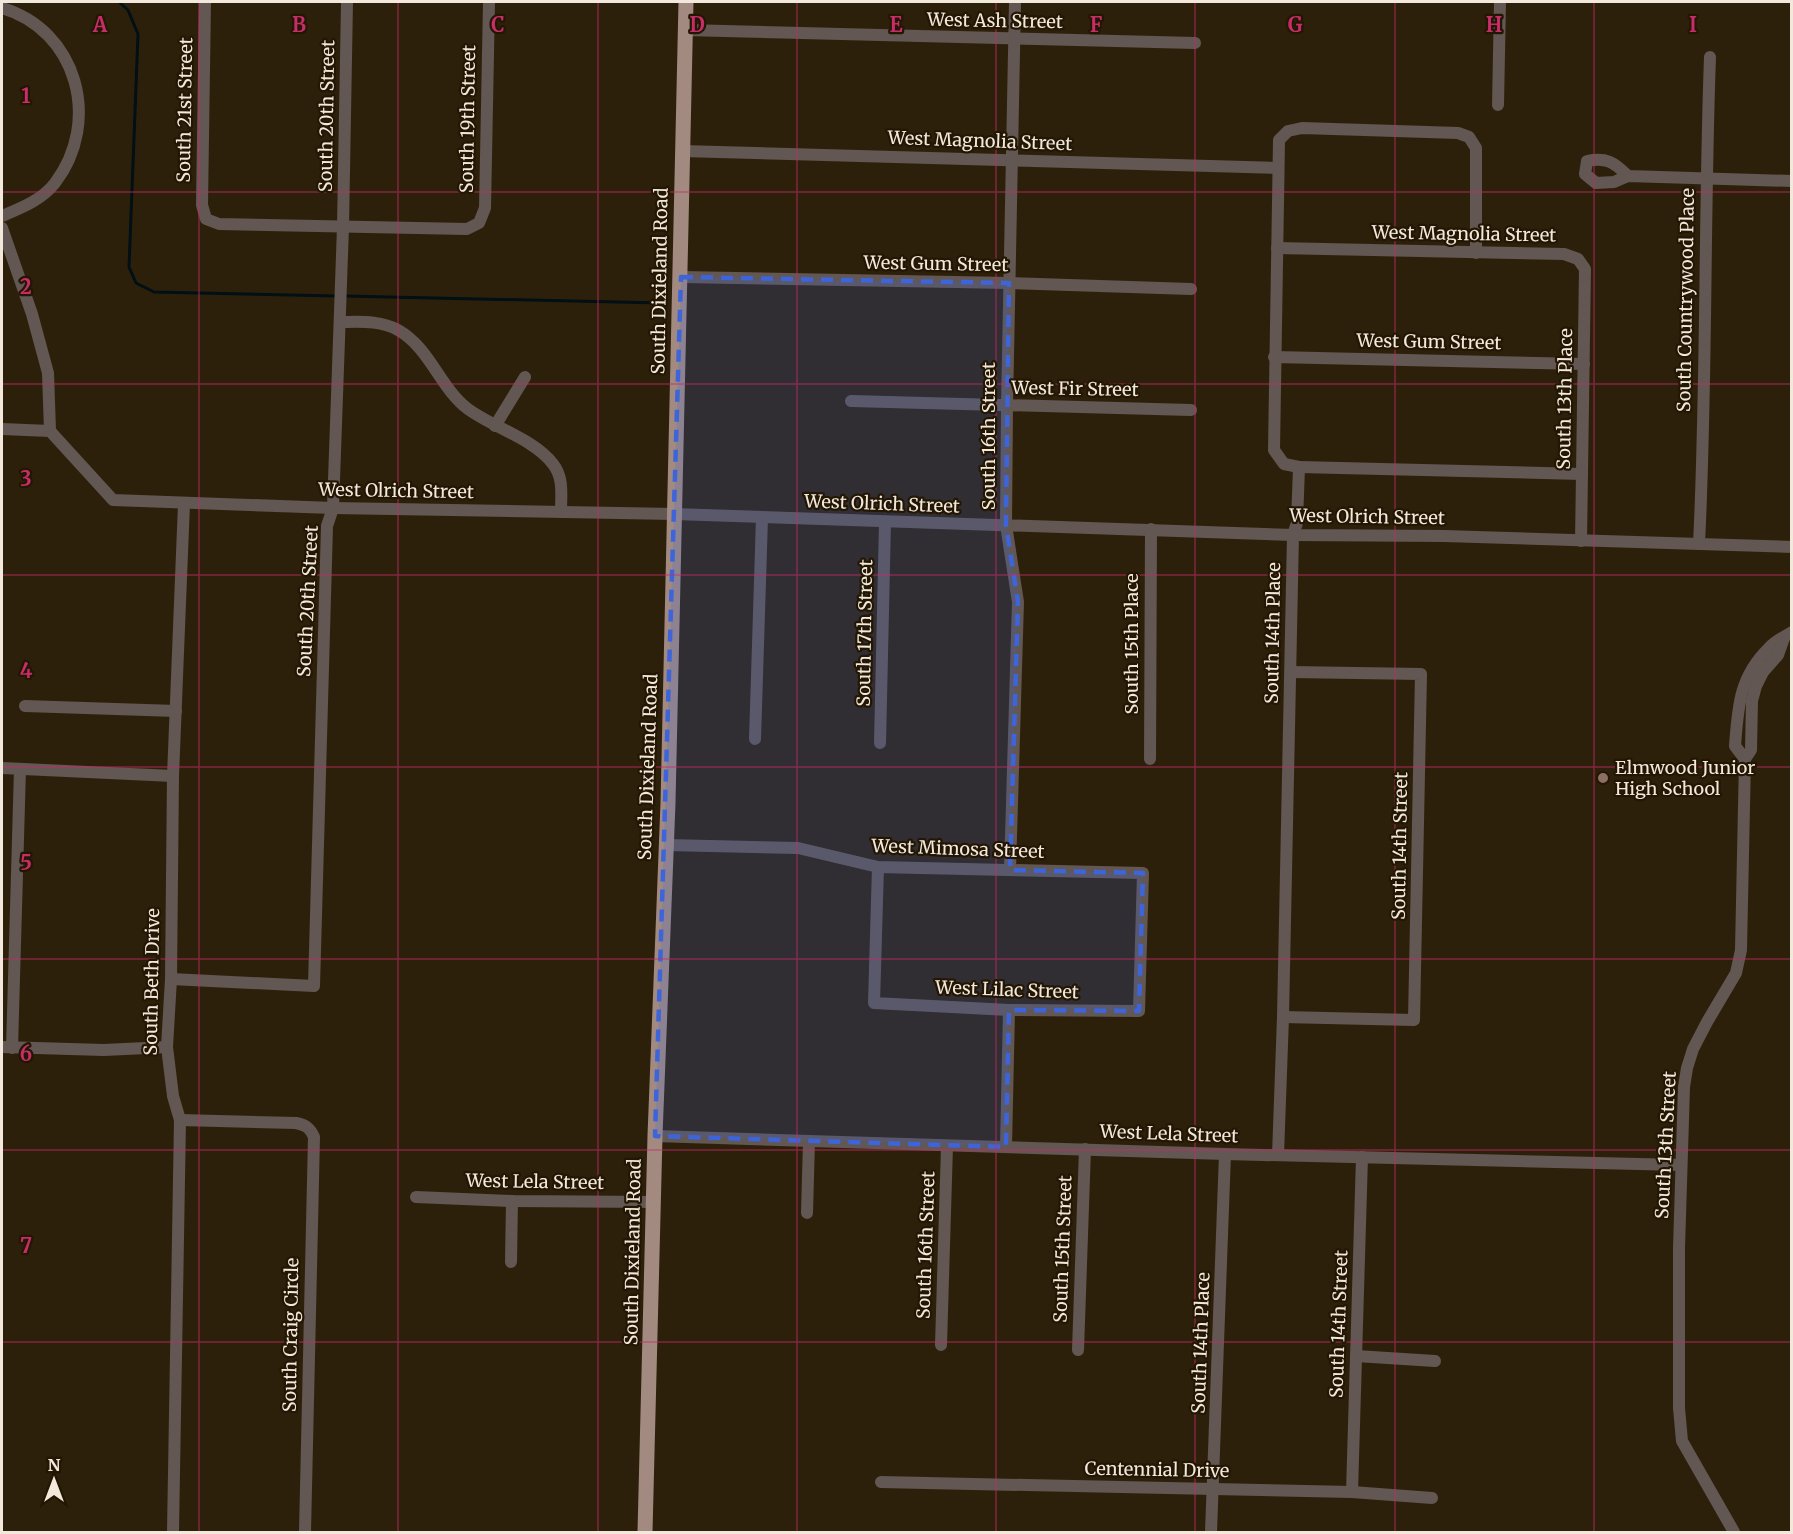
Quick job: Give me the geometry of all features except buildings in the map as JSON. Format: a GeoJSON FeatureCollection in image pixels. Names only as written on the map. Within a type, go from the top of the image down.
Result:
{"type":"FeatureCollection","features":[{"type":"Feature","properties":{"kind":"main road","name":"South Dixieland Road"},"geometry":{"type":"LineString","coordinates":[[645,1533],[655,1136],[666,845],[686,2]]}},
{"type":"Feature","properties":{"kind":"street","name":"South 21st Street"},"geometry":{"type":"LineString","coordinates":[[205,2],[202,204],[206,219],[219,224],[343,227]]}},
{"type":"Feature","properties":{"kind":"street","name":"South 20th Street"},"geometry":{"type":"LineString","coordinates":[[171,979],[314,986],[327,526],[333,508],[340,322],[347,2]]}},
{"type":"Feature","properties":{"kind":"street","name":"South 19th Street"},"geometry":{"type":"LineString","coordinates":[[343,227],[467,229],[479,223],[485,208],[489,2]]}},
{"type":"Feature","properties":{"kind":"street","name":"South 16th Street"},"geometry":{"type":"LineString","coordinates":[[1010,870],[1018,602],[1006,525],[1006,406],[1015,2]]}},
{"type":"Feature","properties":{"kind":"street"},"geometry":{"type":"LineString","coordinates":[[1498,105],[1500,2]]}},
{"type":"Feature","properties":{"kind":"street"},"geometry":{"type":"LineString","coordinates":[[2,8],[16,12],[45,31],[64,54],[76,85],[79,108],[78,135],[73,150],[55,184],[32,203],[2,216]]}},
{"type":"Feature","properties":{"kind":"street","name":"West Ash Street"},"geometry":{"type":"LineString","coordinates":[[685,30],[1195,43]]}},
{"type":"Feature","properties":{"kind":"street","name":"South Countrywood Place"},"geometry":{"type":"LineString","coordinates":[[1699,544],[1710,57]]}},
{"type":"Feature","properties":{"kind":"street"},"geometry":{"type":"LineString","coordinates":[[1476,253],[1475,144],[1469,137],[1458,133],[1302,128],[1287,131],[1279,140],[1277,168],[1274,450],[1284,464],[1299,467],[1582,474]]}},
{"type":"Feature","properties":{"kind":"street","name":"West Magnolia Street"},"geometry":{"type":"LineString","coordinates":[[682,151],[1277,168]]}},
{"type":"Feature","properties":{"kind":"street"},"geometry":{"type":"LineString","coordinates":[[1628,176],[1791,181]]}},
{"type":"Feature","properties":{"kind":"street"},"geometry":{"type":"LineString","coordinates":[[2,228],[33,314],[48,373],[50,431],[2,429]]}},
{"type":"Feature","properties":{"kind":"street","name":"West Magnolia Street"},"geometry":{"type":"LineString","coordinates":[[1277,249],[1564,254],[1578,259]]}},
{"type":"Feature","properties":{"kind":"street","name":"South 13th Place"},"geometry":{"type":"LineString","coordinates":[[1578,259],[1585,269],[1581,541]]}},
{"type":"Feature","properties":{"kind":"street","name":"West Gum Street"},"geometry":{"type":"LineString","coordinates":[[681,277],[1010,283],[1191,290]]}},
{"type":"Feature","properties":{"kind":"street"},"geometry":{"type":"LineString","coordinates":[[340,322],[379,323],[407,336],[467,408],[542,452],[555,466],[562,483],[561,512]]}},
{"type":"Feature","properties":{"kind":"street","name":"West Gum Street"},"geometry":{"type":"LineString","coordinates":[[1274,357],[1584,364]]}},
{"type":"Feature","properties":{"kind":"street"},"geometry":{"type":"LineString","coordinates":[[495,426],[525,377]]}},
{"type":"Feature","properties":{"kind":"street","name":"West Fir Street"},"geometry":{"type":"LineString","coordinates":[[851,401],[1191,410]]}},
{"type":"Feature","properties":{"kind":"street","name":"West Olrich Street"},"geometry":{"type":"LineString","coordinates":[[50,431],[113,500],[184,504],[674,514],[1293,535],[1444,536],[1791,547]]}},
{"type":"Feature","properties":{"kind":"street","name":"South 14th Place"},"geometry":{"type":"LineString","coordinates":[[1278,1155],[1293,535],[1297,523],[1299,467]]}},
{"type":"Feature","properties":{"kind":"street","name":"South Beth Drive"},"geometry":{"type":"LineString","coordinates":[[173,1533],[180,1120],[173,1096],[167,1047],[171,979],[173,776],[184,504]]}},
{"type":"Feature","properties":{"kind":"street"},"geometry":{"type":"LineString","coordinates":[[755,739],[762,518]]}},
{"type":"Feature","properties":{"kind":"street","name":"South 17th Street"},"geometry":{"type":"LineString","coordinates":[[880,743],[885,522]]}},
{"type":"Feature","properties":{"kind":"street","name":"South 15th Place"},"geometry":{"type":"LineString","coordinates":[[1150,759],[1151,529]]}},
{"type":"Feature","properties":{"kind":"street","name":"South 13th Street"},"geometry":{"type":"LineString","coordinates":[[1734,1533],[1731,1523],[1708,1489],[1682,1442],[1679,1408],[1684,1087],[1687,1068],[1698,1040],[1736,973],[1741,950],[1745,759],[1735,746],[1738,703],[1752,668],[1770,646],[1789,638]]}},
{"type":"Feature","properties":{"kind":"street","name":"South 14th Street"},"geometry":{"type":"LineString","coordinates":[[1283,1017],[1414,1020],[1421,674],[1291,672]]}},
{"type":"Feature","properties":{"kind":"street"},"geometry":{"type":"LineString","coordinates":[[26,706],[176,711]]}},
{"type":"Feature","properties":{"kind":"street"},"geometry":{"type":"LineString","coordinates":[[2,768],[173,776]]}},
{"type":"Feature","properties":{"kind":"street"},"geometry":{"type":"LineString","coordinates":[[20,769],[7,1047],[104,1050],[167,1047]]}},
{"type":"Feature","properties":{"kind":"street","name":"West Mimosa Street"},"geometry":{"type":"LineString","coordinates":[[666,845],[798,848],[878,867],[1143,873],[1139,1011]]}},
{"type":"Feature","properties":{"kind":"street","name":"West Lilac Street"},"geometry":{"type":"LineString","coordinates":[[878,867],[873,1003],[1009,1010],[1139,1011]]}},
{"type":"Feature","properties":{"kind":"street"},"geometry":{"type":"LineString","coordinates":[[1006,1147],[1009,1010]]}},
{"type":"Feature","properties":{"kind":"street","name":"South Craig Circle"},"geometry":{"type":"LineString","coordinates":[[180,1120],[296,1123],[305,1125],[314,1137],[305,1533]]}},
{"type":"Feature","properties":{"kind":"street","name":"West Lela Street"},"geometry":{"type":"LineString","coordinates":[[655,1136],[1362,1158],[1681,1165]]}},
{"type":"Feature","properties":{"kind":"street"},"geometry":{"type":"LineString","coordinates":[[807,1213],[809,1141]]}},
{"type":"Feature","properties":{"kind":"street","name":"South 16th Street"},"geometry":{"type":"LineString","coordinates":[[941,1345],[948,1146]]}},
{"type":"Feature","properties":{"kind":"street","name":"South 15th Street"},"geometry":{"type":"LineString","coordinates":[[1078,1350],[1085,1149]]}},
{"type":"Feature","properties":{"kind":"street","name":"South 14th Place"},"geometry":{"type":"LineString","coordinates":[[1211,1533],[1225,1154]]}},
{"type":"Feature","properties":{"kind":"street","name":"South 14th Street"},"geometry":{"type":"LineString","coordinates":[[1352,1492],[1362,1158]]}},
{"type":"Feature","properties":{"kind":"street","name":"West Lela Street"},"geometry":{"type":"LineString","coordinates":[[416,1197],[512,1201],[654,1202]]}},
{"type":"Feature","properties":{"kind":"street"},"geometry":{"type":"LineString","coordinates":[[511,1262],[512,1201]]}},
{"type":"Feature","properties":{"kind":"street"},"geometry":{"type":"LineString","coordinates":[[1356,1356],[1435,1361]]}},
{"type":"Feature","properties":{"kind":"street","name":"Centennial Drive"},"geometry":{"type":"LineString","coordinates":[[881,1482],[1352,1492],[1432,1498]]}},
{"type":"Feature","properties":{"kind":"highlighted area"},"geometry":{"type":"Polygon","coordinates":[[[681,277],[1009,283],[1006,525],[1018,602],[1010,870],[1143,873],[1139,1011],[1009,1010],[1006,1147],[655,1136],[681,277]]]}},
{"type":"Feature","properties":{"kind":"waterway"},"geometry":{"type":"LineString","coordinates":[[119,2],[128,10],[138,34],[129,267],[136,283],[154,292],[338,296]]}},
{"type":"Feature","properties":{"kind":"waterway"},"geometry":{"type":"LineString","coordinates":[[345,296],[662,303]]}},
{"type":"Feature","properties":{"kind":"place","name":"Elmwood Junior High School"},"geometry":{"type":"Point","coordinates":[1603,778]}}]}
